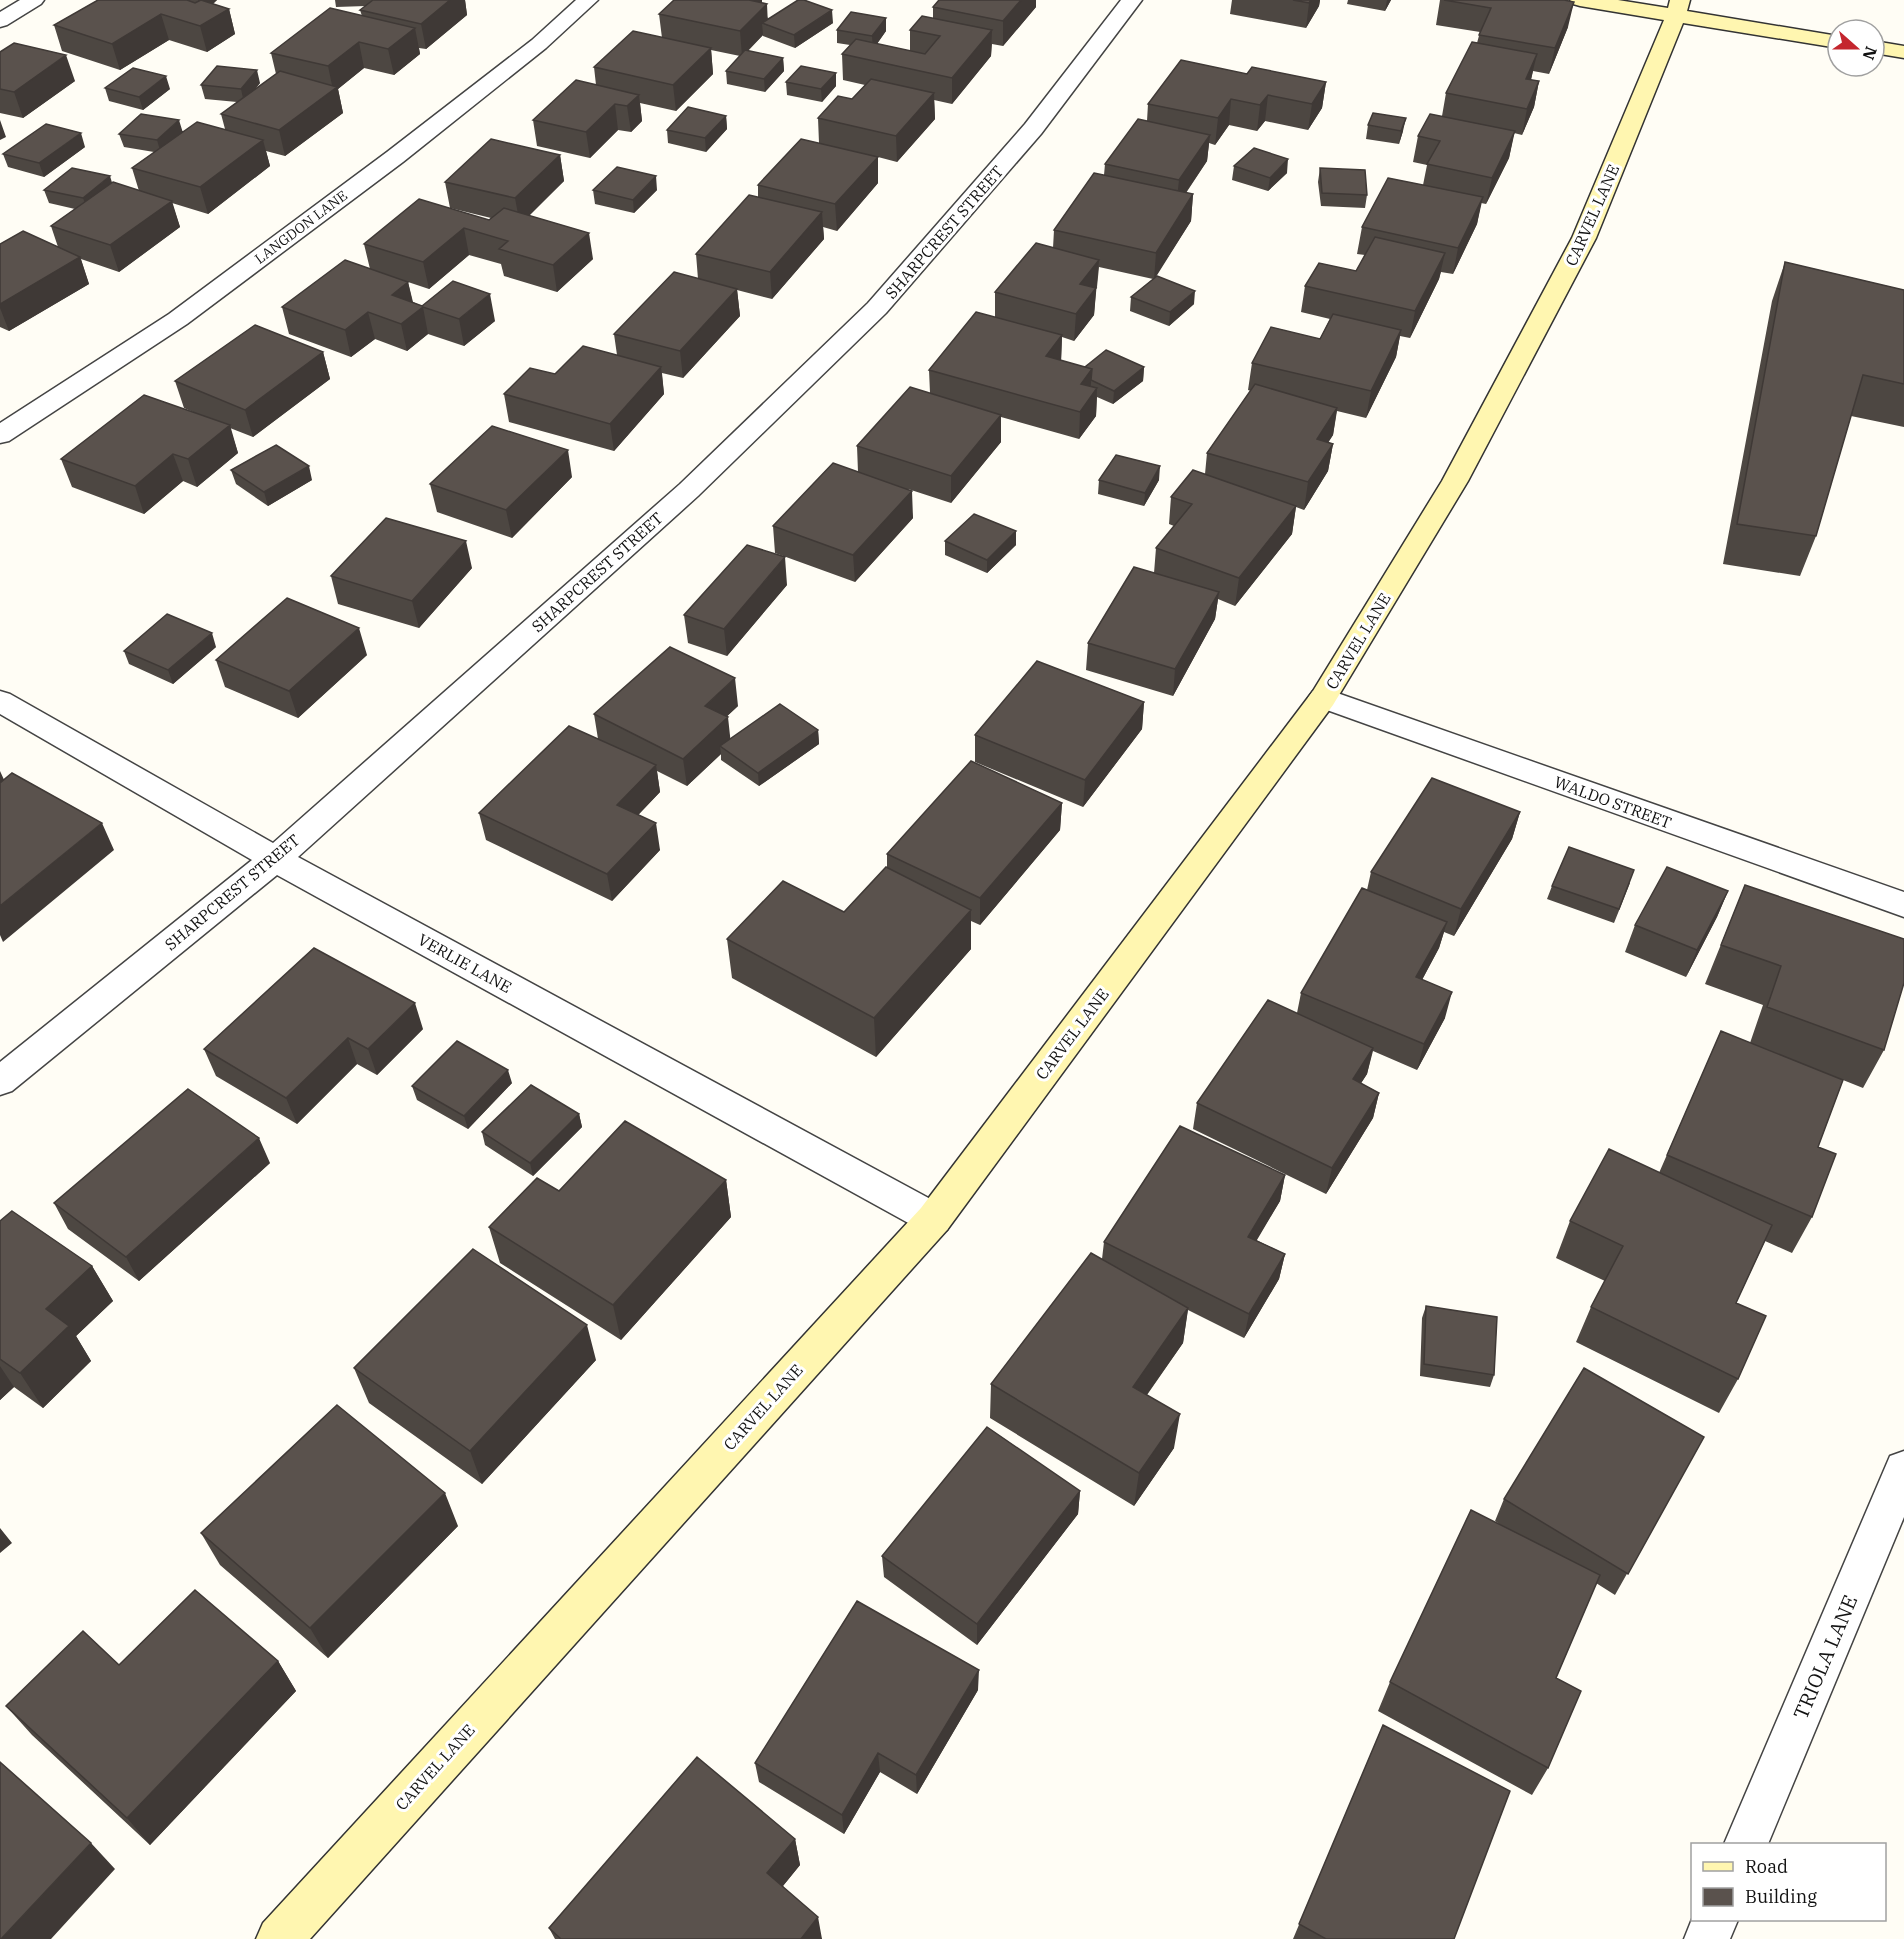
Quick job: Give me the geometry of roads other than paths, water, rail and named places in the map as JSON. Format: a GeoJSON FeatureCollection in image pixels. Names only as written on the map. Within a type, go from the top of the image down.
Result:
{"type":"FeatureCollection","features":[{"type":"Feature","properties":{"kind":"street"},"geometry":{"type":"LineString","coordinates":[[0,21],[34,0]]}},
{"type":"Feature","properties":{"kind":"street","name":"LANGDON LANE"},"geometry":{"type":"LineString","coordinates":[[0,435],[178,320],[394,157],[538,44],[588,0]]}},
{"type":"Feature","properties":{"kind":"street","name":"SHARPCREST STREET"},"geometry":{"type":"LineString","coordinates":[[0,1081],[275,859],[689,490],[877,308],[1034,129],[1132,0]]}},
{"type":"Feature","properties":{"kind":"street"},"geometry":{"type":"LineString","coordinates":[[1580,0],[1678,8],[1826,39]]}},
{"type":"Feature","properties":{"kind":"street","name":"CARVEL LANE"},"geometry":{"type":"LineString","coordinates":[[279,1939],[934,1219],[1323,698],[1455,481],[1584,238],[1678,8]]}},
{"type":"Feature","properties":{"kind":"street"},"geometry":{"type":"LineString","coordinates":[[1886,49],[1904,52]]}},
{"type":"Feature","properties":{"kind":"street","name":"WALDO STREET"},"geometry":{"type":"LineString","coordinates":[[1323,698],[1904,905]]}},
{"type":"Feature","properties":{"kind":"street","name":"VERLIE LANE"},"geometry":{"type":"LineString","coordinates":[[0,701],[275,859],[934,1219]]}},
{"type":"Feature","properties":{"kind":"street","name":"TRIOLA LANE"},"geometry":{"type":"LineString","coordinates":[[1747,1843],[1904,1469]]}},
{"type":"Feature","properties":{"kind":"street"},"geometry":{"type":"LineString","coordinates":[[1707,1939],[1715,1921]]}}]}
